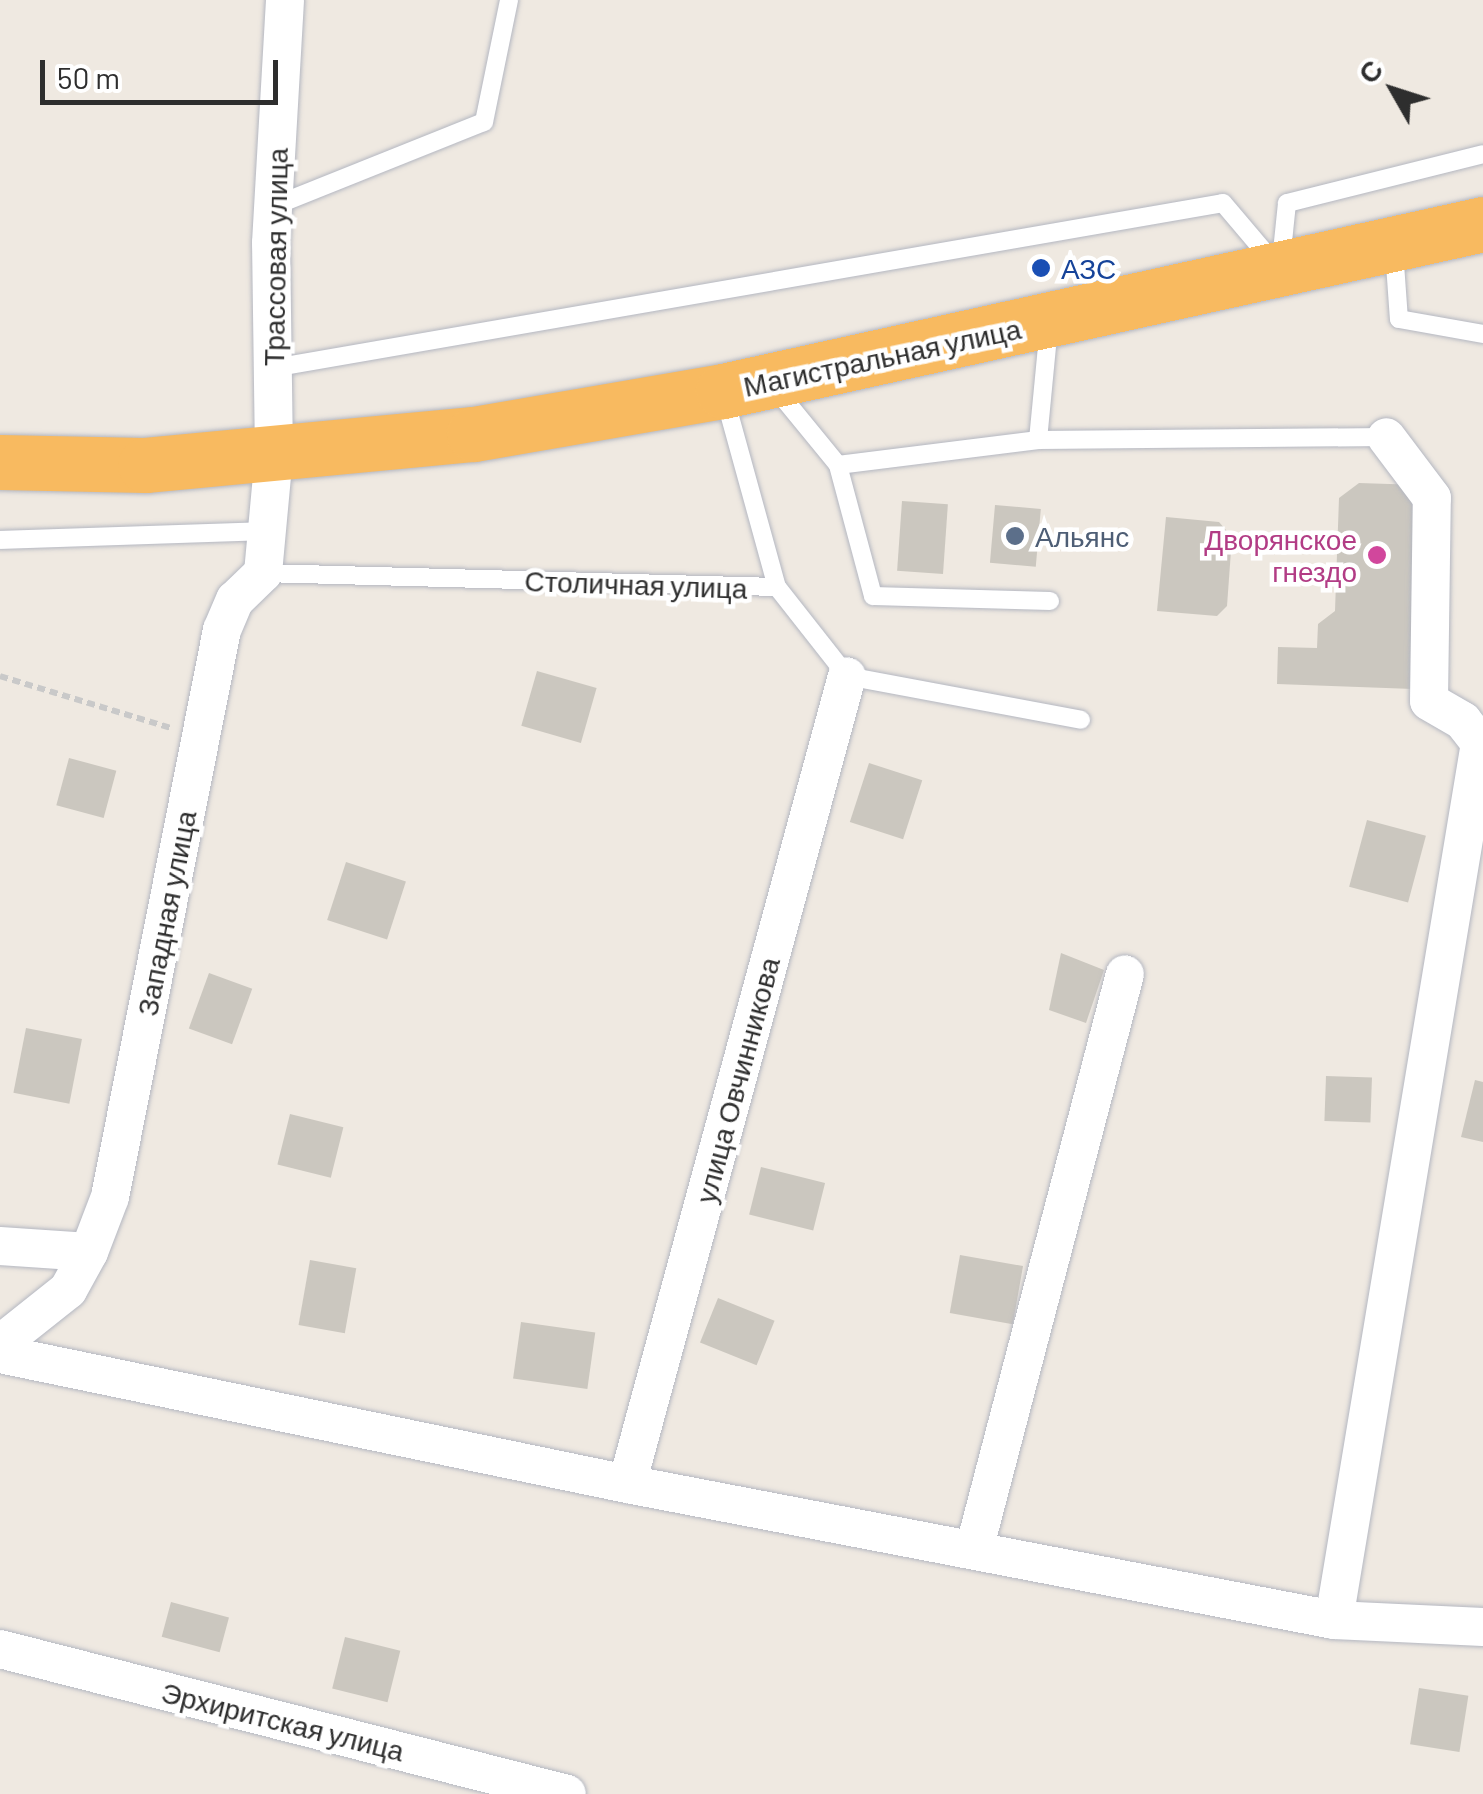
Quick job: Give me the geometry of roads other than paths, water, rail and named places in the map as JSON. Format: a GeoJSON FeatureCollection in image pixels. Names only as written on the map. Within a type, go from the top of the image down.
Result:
{"type":"FeatureCollection","features":[{"type":"Feature","properties":{"kind":"highway","name":"Магистральная улица"},"geometry":{"type":"LineString","coordinates":[[0,462],[145,465],[474,434],[746,386],[1483,224]]}},
{"type":"Feature","properties":{"kind":"street","name":"Трассовая улица"},"geometry":{"type":"LineString","coordinates":[[274,455],[273,206],[284,0]]}},
{"type":"Feature","properties":{"kind":"street"},"geometry":{"type":"LineString","coordinates":[[1334,1620],[1481,743],[1463,720],[1429,702],[1432,498],[1386,436]]}},
{"type":"Feature","properties":{"kind":"street"},"geometry":{"type":"LineString","coordinates":[[263,574],[274,455]]}},
{"type":"Feature","properties":{"kind":"street","name":"Западная улица"},"geometry":{"type":"LineString","coordinates":[[0,1344],[68,1290],[89,1252],[110,1197],[222,630],[234,600],[263,574]]}},
{"type":"Feature","properties":{"kind":"street","name":"улица Овчинникова"},"geometry":{"type":"LineString","coordinates":[[627,1484],[847,676]]}},
{"type":"Feature","properties":{"kind":"street"},"geometry":{"type":"LineString","coordinates":[[974,1550],[1125,974]]}},
{"type":"Feature","properties":{"kind":"street"},"geometry":{"type":"LineString","coordinates":[[0,1246],[89,1252]]}},
{"type":"Feature","properties":{"kind":"street"},"geometry":{"type":"LineString","coordinates":[[0,1354],[627,1484],[1334,1620],[1483,1627]]}},
{"type":"Feature","properties":{"kind":"street","name":"Эрхиритская улица"},"geometry":{"type":"LineString","coordinates":[[0,1648],[566,1794]]}},
{"type":"Feature","properties":{"kind":"lane"},"geometry":{"type":"LineString","coordinates":[[273,206],[484,122],[508,0]]}},
{"type":"Feature","properties":{"kind":"lane"},"geometry":{"type":"LineString","coordinates":[[1280,270],[1288,203],[1483,154]]}},
{"type":"Feature","properties":{"kind":"lane"},"geometry":{"type":"LineString","coordinates":[[273,368],[1223,203],[1280,270]]}},
{"type":"Feature","properties":{"kind":"lane"},"geometry":{"type":"LineString","coordinates":[[1394,244],[1399,319],[1483,334]]}},
{"type":"Feature","properties":{"kind":"lane"},"geometry":{"type":"LineString","coordinates":[[1038,440],[1049,321]]}},
{"type":"Feature","properties":{"kind":"lane"},"geometry":{"type":"LineString","coordinates":[[746,386],[838,465],[873,596],[1050,601]]}},
{"type":"Feature","properties":{"kind":"lane"},"geometry":{"type":"LineString","coordinates":[[746,386],[777,588]]}},
{"type":"Feature","properties":{"kind":"lane"},"geometry":{"type":"LineString","coordinates":[[838,465],[1038,440],[1386,436]]}},
{"type":"Feature","properties":{"kind":"lane"},"geometry":{"type":"LineString","coordinates":[[0,540],[267,530]]}},
{"type":"Feature","properties":{"kind":"lane","name":"Столичная улица"},"geometry":{"type":"LineString","coordinates":[[263,574],[777,588],[847,676]]}},
{"type":"Feature","properties":{"kind":"lane"},"geometry":{"type":"LineString","coordinates":[[847,676],[1081,720]]}},
{"type":"Feature","properties":{"kind":"place","name":"АЗС"},"geometry":{"type":"Point","coordinates":[1041,268]}},
{"type":"Feature","properties":{"kind":"place","name":"Альянс"},"geometry":{"type":"Point","coordinates":[1015,536]}},
{"type":"Feature","properties":{"kind":"place","name":"Дворянское гнездо"},"geometry":{"type":"Point","coordinates":[1377,555]}}]}
